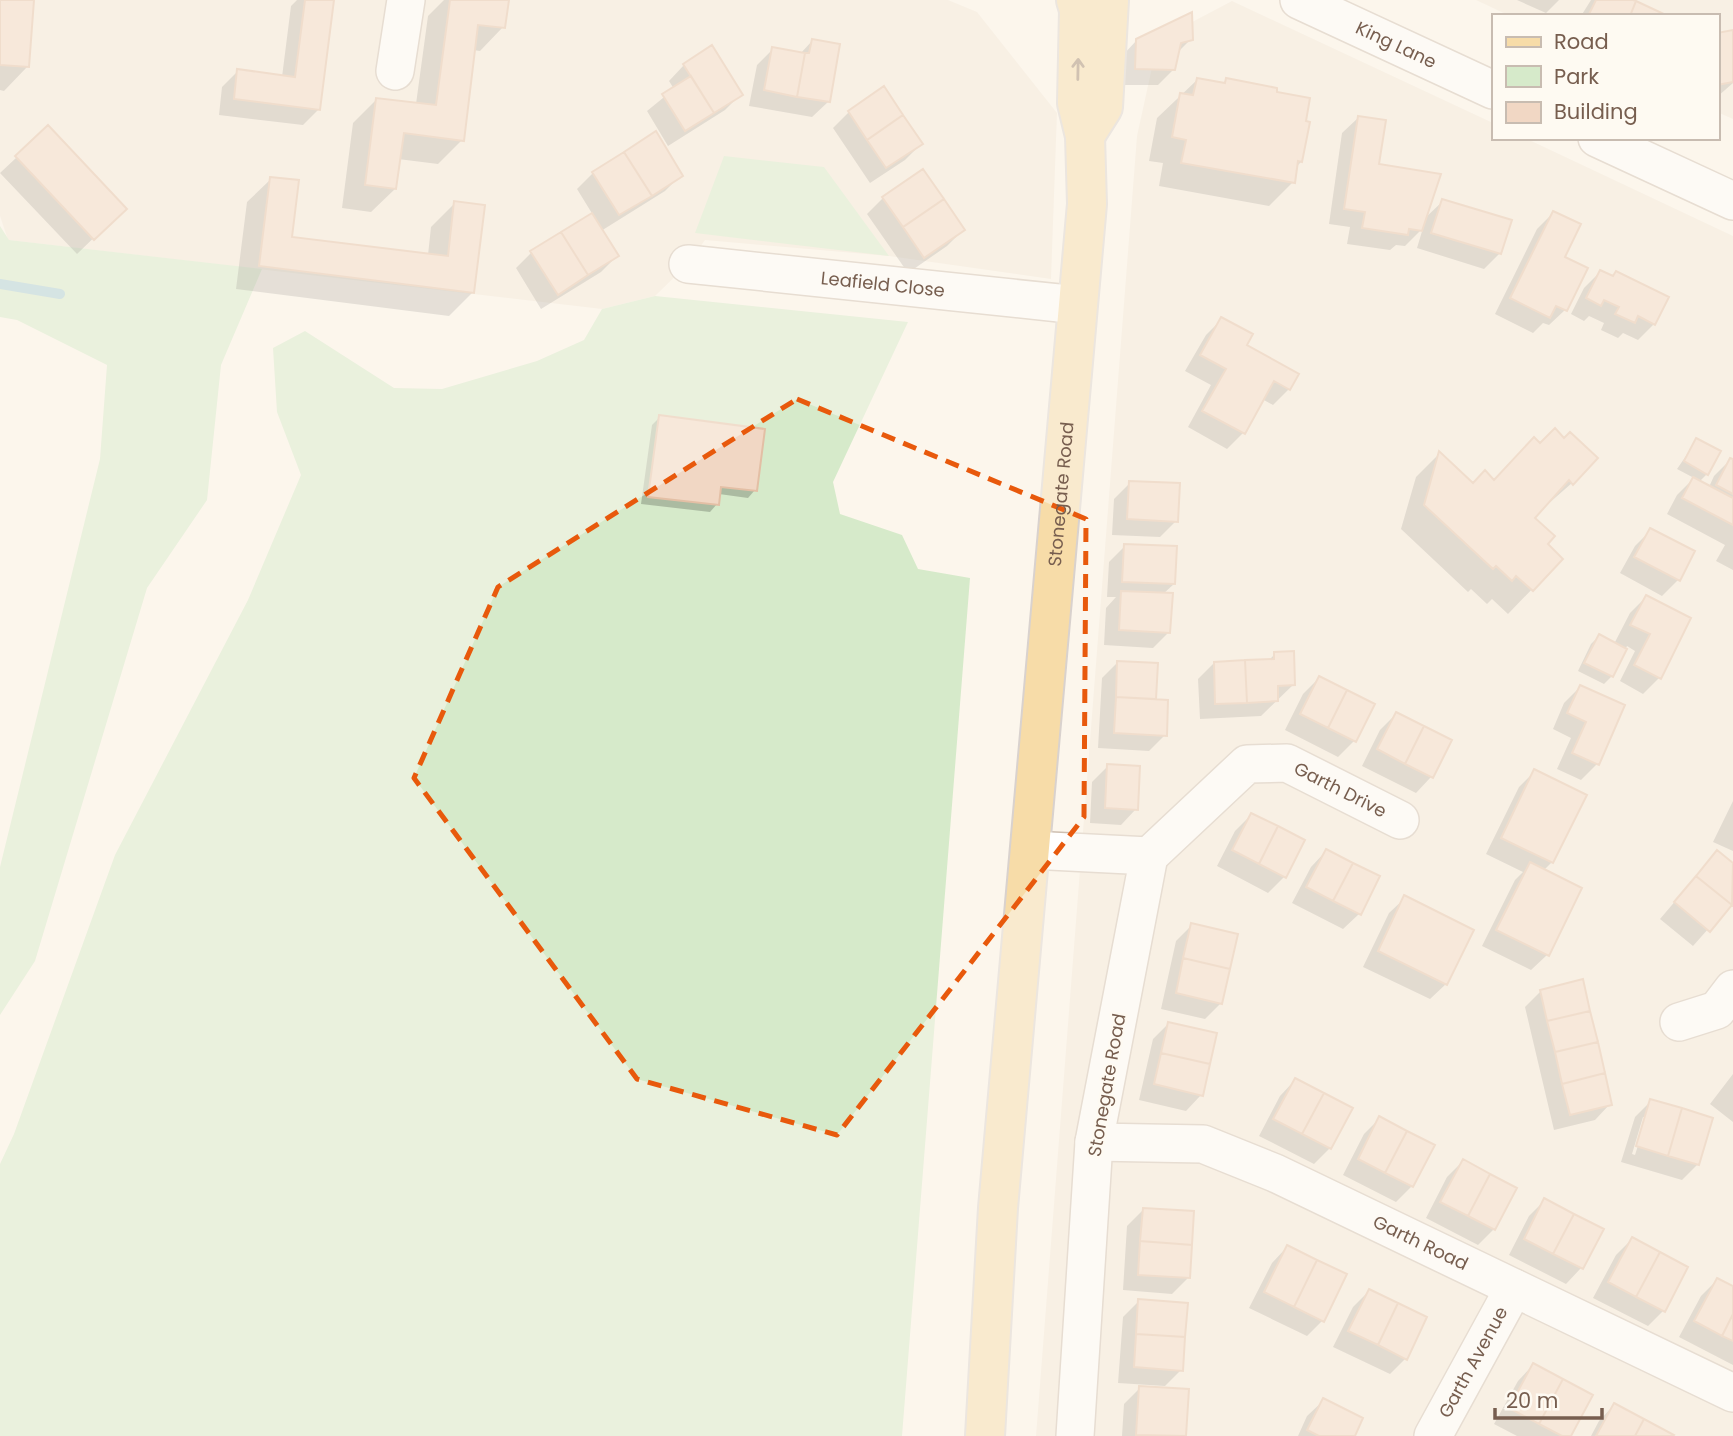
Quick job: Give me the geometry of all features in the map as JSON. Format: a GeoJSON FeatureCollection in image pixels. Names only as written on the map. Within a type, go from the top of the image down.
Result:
{"type":"FeatureCollection","features":[{"type":"Feature","properties":{"kind":"main road","name":"Stonegate Road"},"geometry":{"type":"LineString","coordinates":[[985,1436],[998,1208],[1087,204],[1085,136],[1077,103],[1079,10],[1076,0]]}},
{"type":"Feature","properties":{"kind":"main road"},"geometry":{"type":"LineString","coordinates":[[1085,136],[1103,107],[1116,7]]}},
{"type":"Feature","properties":{"kind":"street"},"geometry":{"type":"LineString","coordinates":[[395,71],[406,0]]}},
{"type":"Feature","properties":{"kind":"street","name":"King Lane"},"geometry":{"type":"LineString","coordinates":[[1299,0],[1492,90]]}},
{"type":"Feature","properties":{"kind":"street"},"geometry":{"type":"LineString","coordinates":[[1602,140],[1730,195]]}},
{"type":"Feature","properties":{"kind":"street","name":"Leafield Close"},"geometry":{"type":"LineString","coordinates":[[688,264],[1078,305]]}},
{"type":"Feature","properties":{"kind":"street","name":"Garth Drive"},"geometry":{"type":"LineString","coordinates":[[1149,856],[1247,764],[1287,763],[1400,820]]}},
{"type":"Feature","properties":{"kind":"street"},"geometry":{"type":"LineString","coordinates":[[1030,850],[1149,856]]}},
{"type":"Feature","properties":{"kind":"street","name":"Stonegate Road"},"geometry":{"type":"LineString","coordinates":[[1075,1436],[1094,1142],[1149,856]]}},
{"type":"Feature","properties":{"kind":"street"},"geometry":{"type":"LineString","coordinates":[[1679,1022],[1717,1010],[1733,989]]}},
{"type":"Feature","properties":{"kind":"street","name":"Garth Road"},"geometry":{"type":"LineString","coordinates":[[1094,1142],[1203,1144],[1275,1173],[1733,1393]]}},
{"type":"Feature","properties":{"kind":"street","name":"Garth Avenue"},"geometry":{"type":"LineString","coordinates":[[1433,1436],[1514,1289]]}},
{"type":"Feature","properties":{"kind":"highlighted area"},"geometry":{"type":"Polygon","coordinates":[[[797,399],[1086,519],[1084,817],[837,1135],[637,1079],[414,778],[498,587],[797,399]]]}},
{"type":"Feature","properties":{"kind":"shaded area"},"geometry":{"type":"Polygon","coordinates":[[[0,0],[948,0],[977,12],[1057,113],[1051,279],[889,256],[705,240],[688,264],[655,296],[602,309],[8,240],[0,216],[0,0]]]}},
{"type":"Feature","properties":{"kind":"shaded area"},"geometry":{"type":"Polygon","coordinates":[[[1476,0],[1733,0],[1733,119],[1719,113],[1719,14],[1506,14],[1476,0]]]}},
{"type":"Feature","properties":{"kind":"shaded area"},"geometry":{"type":"Polygon","coordinates":[[[1232,1],[1492,123],[1492,140],[1529,140],[1733,236],[1733,1436],[1036,1436],[1137,136],[1158,40],[1232,1]]]}},
{"type":"Feature","properties":{"kind":"green space"},"geometry":{"type":"Polygon","coordinates":[[[724,156],[824,167],[889,256],[695,233],[724,156]]]}},
{"type":"Feature","properties":{"kind":"green space"},"geometry":{"type":"Polygon","coordinates":[[[0,226],[9,240],[262,269],[221,365],[207,500],[147,588],[35,961],[0,1015],[0,867],[100,459],[107,365],[17,320],[0,317],[0,226]]]}},
{"type":"Feature","properties":{"kind":"green space"},"geometry":{"type":"Polygon","coordinates":[[[655,296],[908,322],[833,482],[840,514],[902,535],[918,569],[970,578],[902,1436],[0,1436],[0,1164],[14,1134],[115,855],[248,600],[301,475],[277,412],[273,348],[305,331],[394,388],[442,389],[537,361],[584,340],[602,309],[655,296]]]}},
{"type":"Feature","properties":{"kind":"building"},"geometry":{"type":"Polygon","coordinates":[[[0,0],[34,0],[29,67],[0,65],[0,0]]]}},
{"type":"Feature","properties":{"kind":"building"},"geometry":{"type":"Polygon","coordinates":[[[305,0],[334,0],[320,110],[234,99],[237,69],[295,77],[305,0]]]}},
{"type":"Feature","properties":{"kind":"building"},"geometry":{"type":"Polygon","coordinates":[[[450,0],[509,0],[505,28],[478,25],[464,141],[404,133],[396,189],[365,185],[376,98],[436,105],[450,0]]]}},
{"type":"Feature","properties":{"kind":"building"},"geometry":{"type":"Polygon","coordinates":[[[1596,0],[1636,1],[1631,14],[1589,14],[1596,0]]]}},
{"type":"Feature","properties":{"kind":"building"},"geometry":{"type":"Polygon","coordinates":[[[1636,1],[1664,14],[1631,14],[1636,1]]]}},
{"type":"Feature","properties":{"kind":"building"},"geometry":{"type":"Polygon","coordinates":[[[1192,12],[1193,40],[1181,43],[1175,70],[1135,69],[1136,39],[1192,12]]]}},
{"type":"Feature","properties":{"kind":"building"},"geometry":{"type":"Polygon","coordinates":[[[1733,30],[1733,82],[1719,85],[1719,33],[1733,30]]]}},
{"type":"Feature","properties":{"kind":"building"},"geometry":{"type":"Polygon","coordinates":[[[812,39],[840,44],[830,102],[797,97],[805,53],[809,53],[812,39]]]}},
{"type":"Feature","properties":{"kind":"building"},"geometry":{"type":"Polygon","coordinates":[[[712,45],[743,95],[714,113],[683,64],[712,45]]]}},
{"type":"Feature","properties":{"kind":"building"},"geometry":{"type":"Polygon","coordinates":[[[772,47],[805,53],[797,97],[764,90],[772,47]]]}},
{"type":"Feature","properties":{"kind":"building"},"geometry":{"type":"Polygon","coordinates":[[[691,76],[714,113],[685,131],[662,94],[691,76]]]}},
{"type":"Feature","properties":{"kind":"building"},"geometry":{"type":"Polygon","coordinates":[[[1197,78],[1225,83],[1226,78],[1310,98],[1306,121],[1310,122],[1302,162],[1298,161],[1295,183],[1181,163],[1186,140],[1172,137],[1180,93],[1193,95],[1197,78]]]}},
{"type":"Feature","properties":{"kind":"building"},"geometry":{"type":"Polygon","coordinates":[[[884,86],[903,115],[867,140],[848,111],[884,86]]]}},
{"type":"Feature","properties":{"kind":"building"},"geometry":{"type":"Polygon","coordinates":[[[903,115],[923,144],[886,168],[867,140],[903,115]]]}},
{"type":"Feature","properties":{"kind":"building"},"geometry":{"type":"Polygon","coordinates":[[[1358,116],[1386,120],[1379,164],[1441,174],[1422,231],[1409,229],[1408,235],[1362,228],[1365,212],[1344,209],[1358,116]]]}},
{"type":"Feature","properties":{"kind":"building"},"geometry":{"type":"Polygon","coordinates":[[[48,125],[127,209],[94,240],[15,156],[48,125]]]}},
{"type":"Feature","properties":{"kind":"building"},"geometry":{"type":"Polygon","coordinates":[[[656,131],[683,176],[652,196],[624,152],[656,131]]]}},
{"type":"Feature","properties":{"kind":"building"},"geometry":{"type":"Polygon","coordinates":[[[624,152],[652,196],[619,215],[592,172],[624,152]]]}},
{"type":"Feature","properties":{"kind":"building"},"geometry":{"type":"Polygon","coordinates":[[[923,169],[944,199],[903,227],[882,197],[923,169]]]}},
{"type":"Feature","properties":{"kind":"building"},"geometry":{"type":"Polygon","coordinates":[[[270,177],[299,180],[292,237],[448,256],[454,201],[485,205],[474,293],[259,266],[270,177]]]}},
{"type":"Feature","properties":{"kind":"building"},"geometry":{"type":"Polygon","coordinates":[[[944,199],[965,230],[924,258],[903,227],[944,199]]]}},
{"type":"Feature","properties":{"kind":"building"},"geometry":{"type":"Polygon","coordinates":[[[1442,199],[1512,220],[1501,254],[1431,233],[1442,199]]]}},
{"type":"Feature","properties":{"kind":"building"},"geometry":{"type":"Polygon","coordinates":[[[1553,211],[1581,224],[1565,257],[1588,268],[1567,311],[1556,306],[1550,318],[1510,298],[1553,211]]]}},
{"type":"Feature","properties":{"kind":"building"},"geometry":{"type":"Polygon","coordinates":[[[592,213],[619,256],[588,275],[561,232],[592,213]]]}},
{"type":"Feature","properties":{"kind":"building"},"geometry":{"type":"Polygon","coordinates":[[[561,232],[588,275],[558,295],[530,251],[561,232]]]}},
{"type":"Feature","properties":{"kind":"building"},"geometry":{"type":"Polygon","coordinates":[[[1600,270],[1613,276],[1616,271],[1669,297],[1655,325],[1638,316],[1635,323],[1615,314],[1619,307],[1604,300],[1601,306],[1586,298],[1600,270]]]}},
{"type":"Feature","properties":{"kind":"building"},"geometry":{"type":"Polygon","coordinates":[[[1221,317],[1253,334],[1247,345],[1299,374],[1290,390],[1274,381],[1245,434],[1202,411],[1226,369],[1200,355],[1221,317]]]}},
{"type":"Feature","properties":{"kind":"building"},"geometry":{"type":"Polygon","coordinates":[[[659,415],[765,429],[757,491],[721,487],[719,505],[648,497],[659,415]]]}},
{"type":"Feature","properties":{"kind":"building"},"geometry":{"type":"Polygon","coordinates":[[[1555,428],[1564,438],[1570,432],[1598,458],[1573,485],[1569,480],[1535,518],[1555,536],[1548,544],[1563,559],[1533,591],[1516,576],[1512,581],[1496,566],[1493,569],[1424,505],[1439,451],[1473,483],[1485,470],[1494,480],[1534,437],[1540,443],[1555,428]]]}},
{"type":"Feature","properties":{"kind":"building"},"geometry":{"type":"Polygon","coordinates":[[[1696,438],[1721,451],[1708,475],[1684,461],[1696,438]]]}},
{"type":"Feature","properties":{"kind":"building"},"geometry":{"type":"Polygon","coordinates":[[[1730,458],[1733,459],[1733,494],[1716,485],[1730,458]]]}},
{"type":"Feature","properties":{"kind":"building"},"geometry":{"type":"Polygon","coordinates":[[[1693,477],[1733,498],[1733,525],[1682,498],[1693,477]]]}},
{"type":"Feature","properties":{"kind":"building"},"geometry":{"type":"Polygon","coordinates":[[[1129,481],[1180,483],[1178,522],[1127,519],[1129,481]]]}},
{"type":"Feature","properties":{"kind":"building"},"geometry":{"type":"Polygon","coordinates":[[[1650,528],[1695,551],[1680,581],[1634,557],[1650,528]]]}},
{"type":"Feature","properties":{"kind":"building"},"geometry":{"type":"Polygon","coordinates":[[[1124,544],[1177,546],[1175,584],[1122,582],[1124,544]]]}},
{"type":"Feature","properties":{"kind":"building"},"geometry":{"type":"Polygon","coordinates":[[[1121,591],[1173,593],[1170,633],[1119,630],[1121,591]]]}},
{"type":"Feature","properties":{"kind":"building"},"geometry":{"type":"Polygon","coordinates":[[[1646,595],[1691,618],[1661,679],[1634,665],[1650,634],[1630,625],[1646,595]]]}},
{"type":"Feature","properties":{"kind":"building"},"geometry":{"type":"Polygon","coordinates":[[[1599,634],[1627,649],[1613,677],[1584,663],[1599,634]]]}},
{"type":"Feature","properties":{"kind":"building"},"geometry":{"type":"Polygon","coordinates":[[[1294,651],[1295,685],[1278,686],[1278,701],[1247,703],[1245,660],[1274,659],[1274,652],[1294,651]]]}},
{"type":"Feature","properties":{"kind":"building"},"geometry":{"type":"Polygon","coordinates":[[[1245,660],[1247,703],[1215,704],[1214,662],[1245,660]]]}},
{"type":"Feature","properties":{"kind":"building"},"geometry":{"type":"Polygon","coordinates":[[[1117,661],[1158,663],[1156,699],[1116,697],[1117,661]]]}},
{"type":"Feature","properties":{"kind":"building"},"geometry":{"type":"Polygon","coordinates":[[[1319,676],[1347,690],[1328,728],[1300,714],[1319,676]]]}},
{"type":"Feature","properties":{"kind":"building"},"geometry":{"type":"Polygon","coordinates":[[[1580,685],[1625,705],[1599,765],[1572,753],[1586,722],[1567,713],[1580,685]]]}},
{"type":"Feature","properties":{"kind":"building"},"geometry":{"type":"Polygon","coordinates":[[[1347,690],[1375,704],[1356,742],[1328,728],[1347,690]]]}},
{"type":"Feature","properties":{"kind":"building"},"geometry":{"type":"Polygon","coordinates":[[[1116,697],[1168,700],[1167,736],[1114,733],[1116,697]]]}},
{"type":"Feature","properties":{"kind":"building"},"geometry":{"type":"Polygon","coordinates":[[[1396,712],[1424,726],[1405,764],[1377,749],[1396,712]]]}},
{"type":"Feature","properties":{"kind":"building"},"geometry":{"type":"Polygon","coordinates":[[[1424,726],[1452,740],[1433,778],[1405,764],[1424,726]]]}},
{"type":"Feature","properties":{"kind":"building"},"geometry":{"type":"Polygon","coordinates":[[[1107,764],[1140,766],[1138,810],[1105,808],[1107,764]]]}},
{"type":"Feature","properties":{"kind":"building"},"geometry":{"type":"Polygon","coordinates":[[[1534,769],[1587,795],[1553,863],[1501,838],[1534,769]]]}},
{"type":"Feature","properties":{"kind":"building"},"geometry":{"type":"Polygon","coordinates":[[[1251,813],[1278,826],[1259,864],[1232,850],[1251,813]]]}},
{"type":"Feature","properties":{"kind":"building"},"geometry":{"type":"Polygon","coordinates":[[[1278,826],[1305,840],[1286,878],[1259,864],[1278,826]]]}},
{"type":"Feature","properties":{"kind":"building"},"geometry":{"type":"Polygon","coordinates":[[[1326,849],[1353,863],[1333,901],[1306,887],[1326,849]]]}},
{"type":"Feature","properties":{"kind":"building"},"geometry":{"type":"Polygon","coordinates":[[[1717,850],[1733,863],[1732,905],[1696,876],[1717,850]]]}},
{"type":"Feature","properties":{"kind":"building"},"geometry":{"type":"Polygon","coordinates":[[[1530,862],[1582,888],[1549,956],[1496,930],[1530,862]]]}},
{"type":"Feature","properties":{"kind":"building"},"geometry":{"type":"Polygon","coordinates":[[[1353,863],[1380,876],[1361,915],[1333,901],[1353,863]]]}},
{"type":"Feature","properties":{"kind":"building"},"geometry":{"type":"Polygon","coordinates":[[[1696,876],[1732,905],[1710,932],[1674,902],[1696,876]]]}},
{"type":"Feature","properties":{"kind":"building"},"geometry":{"type":"Polygon","coordinates":[[[1404,895],[1474,930],[1447,985],[1378,951],[1404,895]]]}},
{"type":"Feature","properties":{"kind":"building"},"geometry":{"type":"Polygon","coordinates":[[[1191,923],[1238,934],[1230,969],[1183,958],[1191,923]]]}},
{"type":"Feature","properties":{"kind":"building"},"geometry":{"type":"Polygon","coordinates":[[[1183,958],[1230,969],[1222,1004],[1176,993],[1183,958]]]}},
{"type":"Feature","properties":{"kind":"building"},"geometry":{"type":"Polygon","coordinates":[[[1583,979],[1590,1011],[1547,1021],[1540,990],[1583,979]]]}},
{"type":"Feature","properties":{"kind":"building"},"geometry":{"type":"Polygon","coordinates":[[[1590,1011],[1598,1042],[1555,1052],[1547,1021],[1590,1011]]]}},
{"type":"Feature","properties":{"kind":"building"},"geometry":{"type":"Polygon","coordinates":[[[1168,1022],[1217,1033],[1210,1064],[1161,1053],[1168,1022]]]}},
{"type":"Feature","properties":{"kind":"building"},"geometry":{"type":"Polygon","coordinates":[[[1598,1042],[1605,1073],[1562,1084],[1555,1052],[1598,1042]]]}},
{"type":"Feature","properties":{"kind":"building"},"geometry":{"type":"Polygon","coordinates":[[[1161,1053],[1210,1064],[1203,1096],[1154,1084],[1161,1053]]]}},
{"type":"Feature","properties":{"kind":"building"},"geometry":{"type":"Polygon","coordinates":[[[1605,1073],[1612,1105],[1570,1115],[1562,1084],[1605,1073]]]}},
{"type":"Feature","properties":{"kind":"building"},"geometry":{"type":"Polygon","coordinates":[[[1295,1078],[1324,1093],[1302,1134],[1273,1119],[1295,1078]]]}},
{"type":"Feature","properties":{"kind":"building"},"geometry":{"type":"Polygon","coordinates":[[[1324,1093],[1353,1108],[1331,1149],[1302,1134],[1324,1093]]]}},
{"type":"Feature","properties":{"kind":"building"},"geometry":{"type":"Polygon","coordinates":[[[1650,1099],[1682,1108],[1668,1156],[1636,1146],[1650,1099]]]}},
{"type":"Feature","properties":{"kind":"building"},"geometry":{"type":"Polygon","coordinates":[[[1682,1108],[1713,1118],[1699,1165],[1668,1156],[1682,1108]]]}},
{"type":"Feature","properties":{"kind":"building"},"geometry":{"type":"Polygon","coordinates":[[[1379,1116],[1407,1131],[1385,1173],[1358,1159],[1379,1116]]]}},
{"type":"Feature","properties":{"kind":"building"},"geometry":{"type":"Polygon","coordinates":[[[1407,1131],[1435,1145],[1413,1187],[1385,1173],[1407,1131]]]}},
{"type":"Feature","properties":{"kind":"building"},"geometry":{"type":"Polygon","coordinates":[[[1463,1159],[1490,1174],[1468,1216],[1440,1202],[1463,1159]]]}},
{"type":"Feature","properties":{"kind":"building"},"geometry":{"type":"Polygon","coordinates":[[[1490,1174],[1517,1188],[1495,1230],[1468,1216],[1490,1174]]]}},
{"type":"Feature","properties":{"kind":"building"},"geometry":{"type":"Polygon","coordinates":[[[1544,1198],[1574,1214],[1553,1254],[1524,1239],[1544,1198]]]}},
{"type":"Feature","properties":{"kind":"building"},"geometry":{"type":"Polygon","coordinates":[[[1143,1208],[1194,1211],[1192,1245],[1140,1241],[1143,1208]]]}},
{"type":"Feature","properties":{"kind":"building"},"geometry":{"type":"Polygon","coordinates":[[[1574,1214],[1604,1229],[1583,1269],[1553,1254],[1574,1214]]]}},
{"type":"Feature","properties":{"kind":"building"},"geometry":{"type":"Polygon","coordinates":[[[1632,1237],[1660,1252],[1636,1297],[1608,1282],[1632,1237]]]}},
{"type":"Feature","properties":{"kind":"building"},"geometry":{"type":"Polygon","coordinates":[[[1140,1241],[1192,1245],[1190,1278],[1138,1275],[1140,1241]]]}},
{"type":"Feature","properties":{"kind":"building"},"geometry":{"type":"Polygon","coordinates":[[[1287,1245],[1317,1260],[1294,1307],[1264,1292],[1287,1245]]]}},
{"type":"Feature","properties":{"kind":"building"},"geometry":{"type":"Polygon","coordinates":[[[1660,1252],[1688,1267],[1665,1312],[1636,1297],[1660,1252]]]}},
{"type":"Feature","properties":{"kind":"building"},"geometry":{"type":"Polygon","coordinates":[[[1317,1260],[1347,1274],[1324,1322],[1294,1307],[1317,1260]]]}},
{"type":"Feature","properties":{"kind":"building"},"geometry":{"type":"Polygon","coordinates":[[[1717,1278],[1733,1286],[1733,1314],[1722,1336],[1694,1321],[1717,1278]]]}},
{"type":"Feature","properties":{"kind":"building"},"geometry":{"type":"Polygon","coordinates":[[[1369,1289],[1398,1303],[1378,1345],[1348,1331],[1369,1289]]]}},
{"type":"Feature","properties":{"kind":"building"},"geometry":{"type":"Polygon","coordinates":[[[1138,1299],[1188,1303],[1185,1337],[1136,1334],[1138,1299]]]}},
{"type":"Feature","properties":{"kind":"building"},"geometry":{"type":"Polygon","coordinates":[[[1398,1303],[1427,1317],[1407,1360],[1378,1345],[1398,1303]]]}},
{"type":"Feature","properties":{"kind":"building"},"geometry":{"type":"Polygon","coordinates":[[[1733,1314],[1733,1341],[1722,1336],[1733,1314]]]}},
{"type":"Feature","properties":{"kind":"building"},"geometry":{"type":"Polygon","coordinates":[[[1136,1334],[1185,1337],[1183,1371],[1134,1367],[1136,1334]]]}},
{"type":"Feature","properties":{"kind":"building"},"geometry":{"type":"Polygon","coordinates":[[[1533,1363],[1563,1379],[1539,1424],[1509,1408],[1533,1363]]]}},
{"type":"Feature","properties":{"kind":"building"},"geometry":{"type":"Polygon","coordinates":[[[1563,1379],[1593,1395],[1571,1436],[1562,1436],[1539,1424],[1563,1379]]]}},
{"type":"Feature","properties":{"kind":"building"},"geometry":{"type":"Polygon","coordinates":[[[1139,1386],[1189,1389],[1186,1436],[1136,1435],[1139,1386]]]}},
{"type":"Feature","properties":{"kind":"building"},"geometry":{"type":"Polygon","coordinates":[[[1323,1398],[1363,1418],[1355,1436],[1319,1436],[1307,1430],[1323,1398]]]}},
{"type":"Feature","properties":{"kind":"building"},"geometry":{"type":"Polygon","coordinates":[[[1614,1403],[1644,1419],[1635,1436],[1596,1436],[1614,1403]]]}},
{"type":"Feature","properties":{"kind":"building"},"geometry":{"type":"Polygon","coordinates":[[[1644,1419],[1674,1435],[1635,1436],[1644,1419]]]}},
{"type":"Feature","properties":{"kind":"waterway"},"geometry":{"type":"LineString","coordinates":[[0,284],[60,294]]}}]}
